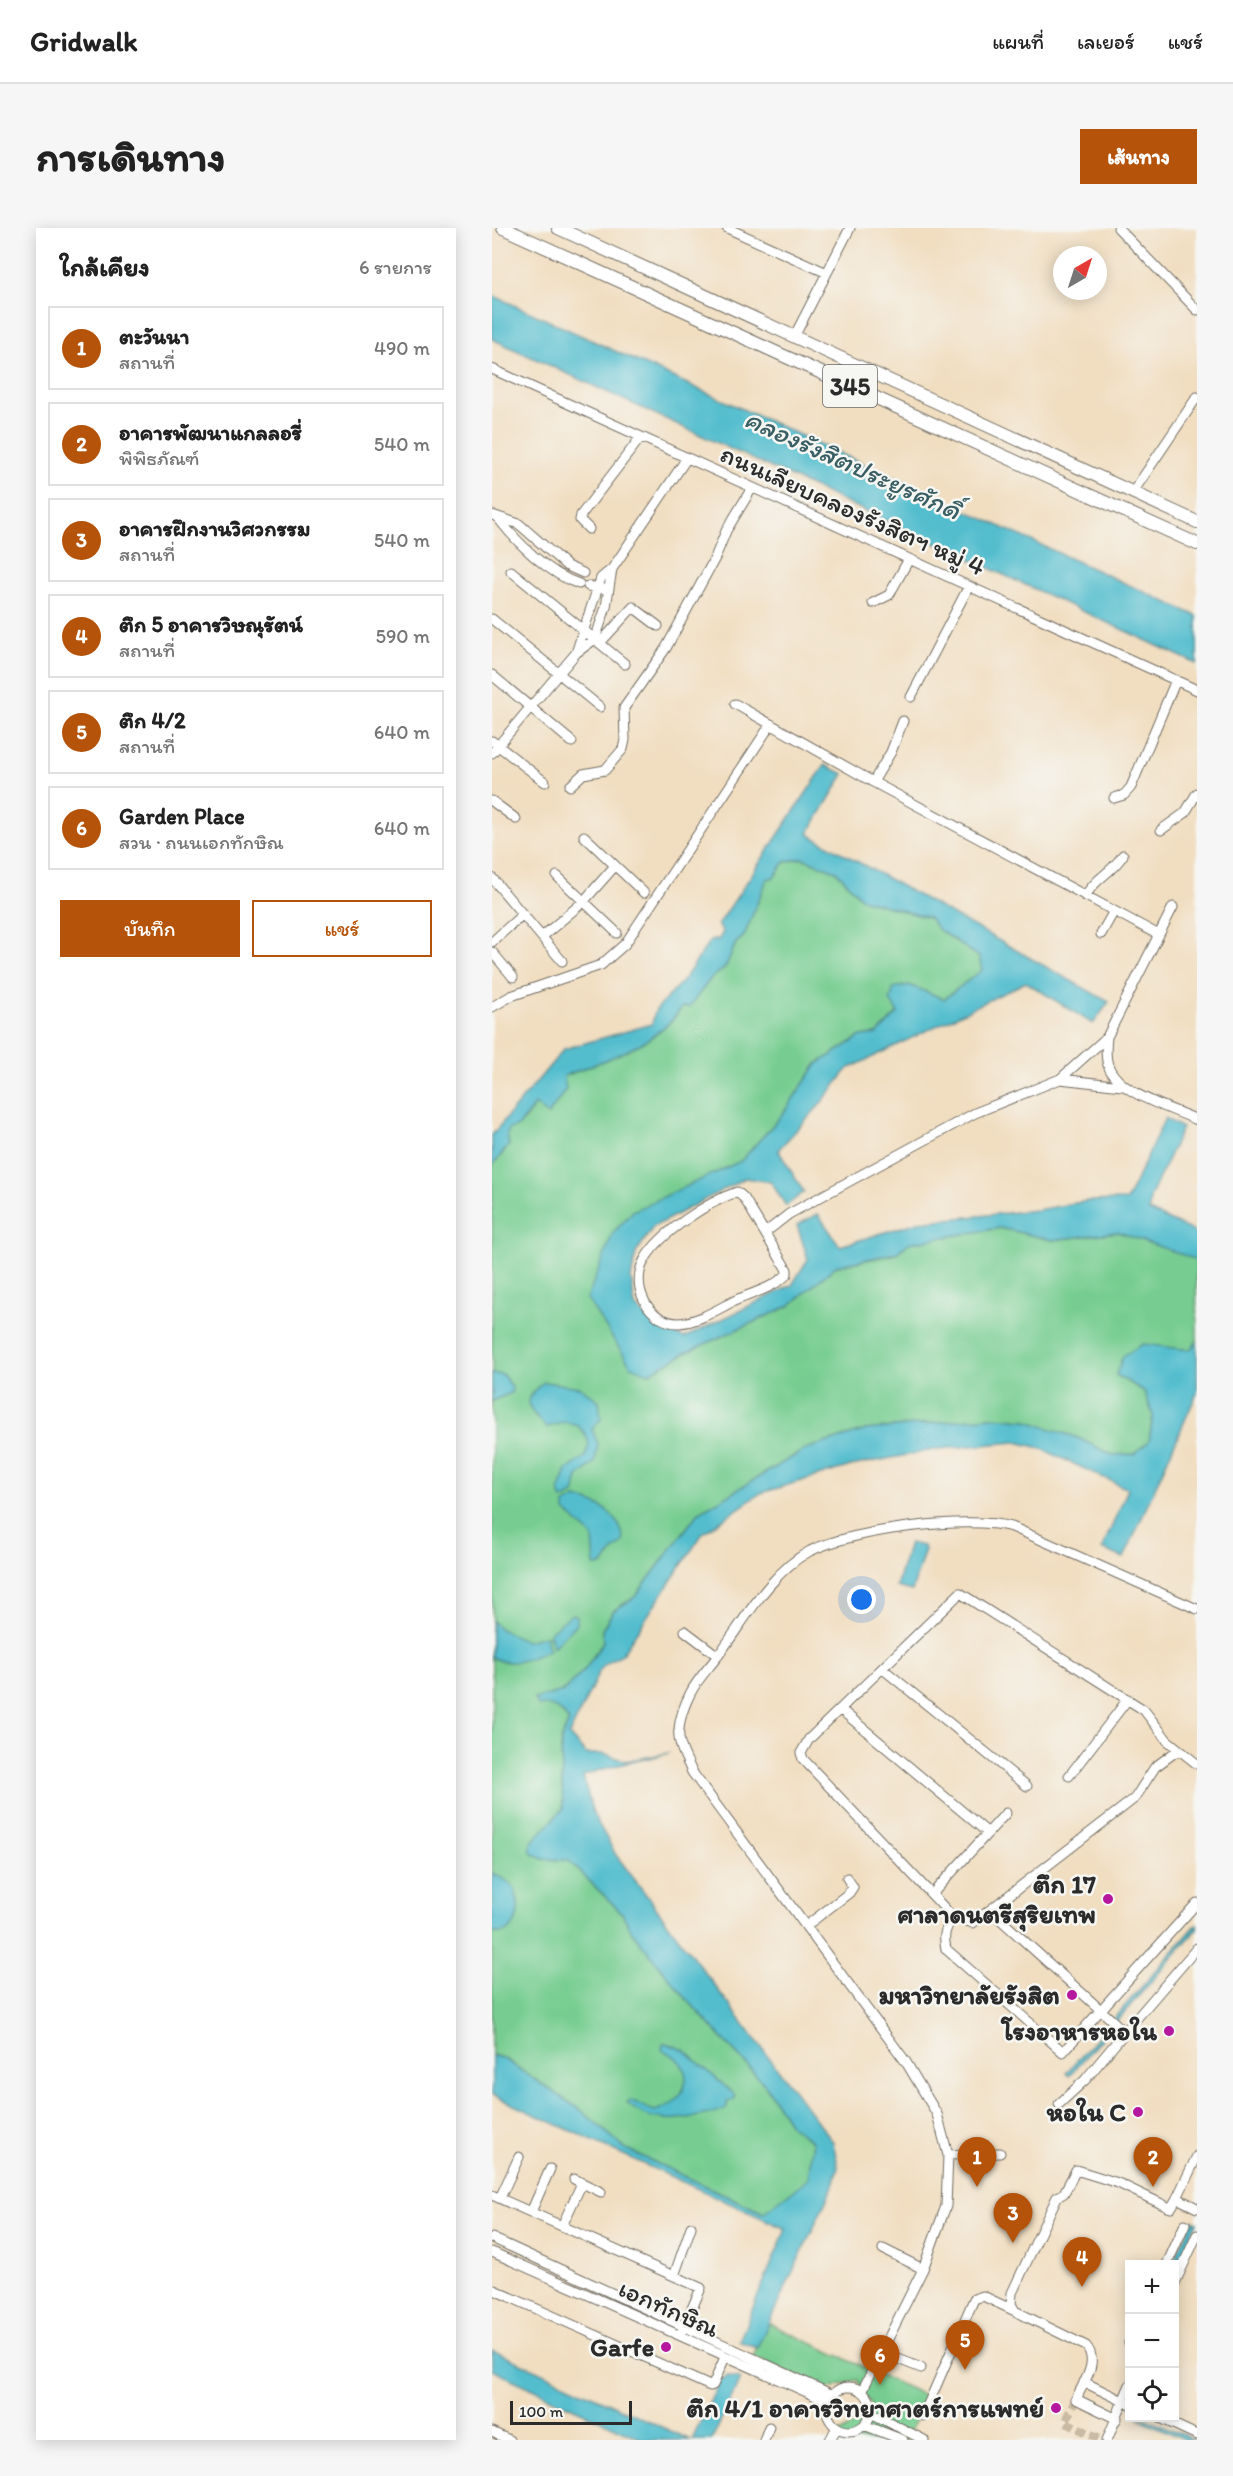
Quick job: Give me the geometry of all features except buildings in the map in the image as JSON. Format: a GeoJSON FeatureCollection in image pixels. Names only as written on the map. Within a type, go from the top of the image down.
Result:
{"type":"FeatureCollection","features":[{"type":"Feature","properties":{"kind":"main road","name":"345"},"geometry":{"type":"LineString","coordinates":[[503,228],[1197,544]]}},
{"type":"Feature","properties":{"kind":"main road","name":"345"},"geometry":{"type":"LineString","coordinates":[[558,228],[1197,522]]}},
{"type":"Feature","properties":{"kind":"main road"},"geometry":{"type":"LineString","coordinates":[[767,348],[777,329]]}},
{"type":"Feature","properties":{"kind":"street"},"geometry":{"type":"LineString","coordinates":[[727,228],[827,273]]}},
{"type":"Feature","properties":{"kind":"street"},"geometry":{"type":"LineString","coordinates":[[794,337],[850,228]]}},
{"type":"Feature","properties":{"kind":"street"},"geometry":{"type":"LineString","coordinates":[[1118,228],[1197,310]]}},
{"type":"Feature","properties":{"kind":"street","name":"ถนนเลียบคลองรังสิตฯ หมู่ 4"},"geometry":{"type":"LineString","coordinates":[[492,369],[1197,690]]}},
{"type":"Feature","properties":{"kind":"street"},"geometry":{"type":"LineString","coordinates":[[1133,492],[1197,397]]}},
{"type":"Feature","properties":{"kind":"street"},"geometry":{"type":"LineString","coordinates":[[589,529],[580,520],[581,515],[641,437]]}},
{"type":"Feature","properties":{"kind":"street"},"geometry":{"type":"LineString","coordinates":[[545,782],[494,747],[576,653],[612,569],[687,458]]}},
{"type":"Feature","properties":{"kind":"street"},"geometry":{"type":"LineString","coordinates":[[570,786],[583,774],[605,770],[623,749],[624,708],[666,648],[715,558],[726,531],[752,488]]}},
{"type":"Feature","properties":{"kind":"street"},"geometry":{"type":"LineString","coordinates":[[495,517],[519,525],[567,566],[605,584]]}},
{"type":"Feature","properties":{"kind":"street"},"geometry":{"type":"LineString","coordinates":[[495,517],[519,542],[560,575],[584,585],[605,584]]}},
{"type":"Feature","properties":{"kind":"street"},"geometry":{"type":"LineString","coordinates":[[873,603],[889,595],[909,559]]}},
{"type":"Feature","properties":{"kind":"street"},"geometry":{"type":"LineString","coordinates":[[511,571],[625,664]]}},
{"type":"Feature","properties":{"kind":"street"},"geometry":{"type":"LineString","coordinates":[[597,641],[605,584]]}},
{"type":"Feature","properties":{"kind":"street"},"geometry":{"type":"LineString","coordinates":[[911,697],[969,586]]}},
{"type":"Feature","properties":{"kind":"street"},"geometry":{"type":"LineString","coordinates":[[576,653],[597,641],[633,608],[658,626]]}},
{"type":"Feature","properties":{"kind":"street"},"geometry":{"type":"LineString","coordinates":[[492,619],[600,707]]}},
{"type":"Feature","properties":{"kind":"street"},"geometry":{"type":"LineString","coordinates":[[492,675],[572,742]]}},
{"type":"Feature","properties":{"kind":"street"},"geometry":{"type":"LineString","coordinates":[[1114,798],[1124,795],[1131,787],[1176,680]]}},
{"type":"Feature","properties":{"kind":"street"},"geometry":{"type":"LineString","coordinates":[[735,704],[873,782],[1159,935]]}},
{"type":"Feature","properties":{"kind":"street"},"geometry":{"type":"LineString","coordinates":[[873,782],[891,752],[903,721]]}},
{"type":"Feature","properties":{"kind":"street"},"geometry":{"type":"LineString","coordinates":[[492,1007],[512,996],[601,965],[625,944],[771,724]]}},
{"type":"Feature","properties":{"kind":"street"},"geometry":{"type":"LineString","coordinates":[[1161,830],[1185,813],[1197,793]]}},
{"type":"Feature","properties":{"kind":"street"},"geometry":{"type":"LineString","coordinates":[[492,801],[516,819]]}},
{"type":"Feature","properties":{"kind":"street"},"geometry":{"type":"LineString","coordinates":[[584,837],[644,893]]}},
{"type":"Feature","properties":{"kind":"street"},"geometry":{"type":"LineString","coordinates":[[1085,896],[1098,876],[1113,870],[1124,855]]}},
{"type":"Feature","properties":{"kind":"street"},"geometry":{"type":"LineString","coordinates":[[543,936],[583,902],[614,867]]}},
{"type":"Feature","properties":{"kind":"street"},"geometry":{"type":"LineString","coordinates":[[556,876],[617,933]]}},
{"type":"Feature","properties":{"kind":"street"},"geometry":{"type":"LineString","coordinates":[[492,878],[562,961]]}},
{"type":"Feature","properties":{"kind":"street"},"geometry":{"type":"LineString","coordinates":[[765,1232],[789,1214],[975,1113],[1060,1079],[1107,1037],[1173,907]]}},
{"type":"Feature","properties":{"kind":"street"},"geometry":{"type":"LineString","coordinates":[[1101,934],[1114,911]]}},
{"type":"Feature","properties":{"kind":"street"},"geometry":{"type":"LineString","coordinates":[[492,942],[523,914]]}},
{"type":"Feature","properties":{"kind":"street"},"geometry":{"type":"LineString","coordinates":[[492,952],[513,976]]}},
{"type":"Feature","properties":{"kind":"street"},"geometry":{"type":"LineString","coordinates":[[1107,1037],[1108,1065],[1122,1086]]}},
{"type":"Feature","properties":{"kind":"street"},"geometry":{"type":"LineString","coordinates":[[1060,1079],[1122,1086],[1197,1120]]}},
{"type":"Feature","properties":{"kind":"street"},"geometry":{"type":"LineString","coordinates":[[737,1192],[742,1194],[765,1232],[787,1270],[784,1277],[686,1322],[667,1321],[644,1302],[639,1276],[645,1259],[653,1248],[687,1219],[737,1192]]}},
{"type":"Feature","properties":{"kind":"street"},"geometry":{"type":"LineString","coordinates":[[862,2391],[923,2269],[946,2206],[948,2155],[937,2114],[914,2074],[701,1786],[680,1746],[679,1727],[684,1706],[691,1692],[777,1579],[798,1559],[811,1551],[858,1537],[947,1522],[980,1521],[1012,1527],[1197,1609]]}},
{"type":"Feature","properties":{"kind":"street"},"geometry":{"type":"LineString","coordinates":[[1178,1750],[1155,1767],[1136,1798],[992,1911],[973,1923],[964,1923],[953,1917],[803,1759],[801,1753],[804,1744],[960,1593],[1144,1710],[1178,1750],[1197,1764]]}},
{"type":"Feature","properties":{"kind":"street"},"geometry":{"type":"LineString","coordinates":[[685,1631],[718,1656]]}},
{"type":"Feature","properties":{"kind":"street"},"geometry":{"type":"LineString","coordinates":[[883,1669],[1027,1786]]}},
{"type":"Feature","properties":{"kind":"street"},"geometry":{"type":"LineString","coordinates":[[1069,1776],[1128,1699]]}},
{"type":"Feature","properties":{"kind":"street"},"geometry":{"type":"LineString","coordinates":[[840,1709],[988,1833]]}},
{"type":"Feature","properties":{"kind":"street"},"geometry":{"type":"LineString","coordinates":[[932,1894],[1006,1813]]}},
{"type":"Feature","properties":{"kind":"street"},"geometry":{"type":"LineString","coordinates":[[806,1926],[849,1893],[853,1887],[847,1878]]}},
{"type":"Feature","properties":{"kind":"street"},"geometry":{"type":"LineString","coordinates":[[953,1917],[943,1938],[946,1949],[1063,2052],[1197,1903]]}},
{"type":"Feature","properties":{"kind":"street"},"geometry":{"type":"LineString","coordinates":[[992,1911],[1123,2030]]}},
{"type":"Feature","properties":{"kind":"street"},"geometry":{"type":"LineString","coordinates":[[1059,2104],[1084,2080],[1123,2030],[1197,1948]]}},
{"type":"Feature","properties":{"kind":"street"},"geometry":{"type":"LineString","coordinates":[[948,2155],[1000,2153]]}},
{"type":"Feature","properties":{"kind":"street"},"geometry":{"type":"LineString","coordinates":[[1015,2311],[1011,2304],[1012,2293],[1057,2197],[1064,2193],[1076,2170],[1118,2183],[1171,2208],[1197,2156]]}},
{"type":"Feature","properties":{"kind":"street"},"geometry":{"type":"LineString","coordinates":[[519,2157],[496,2196],[702,2288],[680,2336]]}},
{"type":"Feature","properties":{"kind":"street"},"geometry":{"type":"LineString","coordinates":[[531,2212],[550,2169]]}},
{"type":"Feature","properties":{"kind":"street"},"geometry":{"type":"LineString","coordinates":[[562,2226],[578,2181],[601,2192]]}},
{"type":"Feature","properties":{"kind":"street"},"geometry":{"type":"LineString","coordinates":[[1177,2198],[1195,2207],[1197,2196]]}},
{"type":"Feature","properties":{"kind":"street"},"geometry":{"type":"LineString","coordinates":[[1169,2260],[1185,2224]]}},
{"type":"Feature","properties":{"kind":"street"},"geometry":{"type":"LineString","coordinates":[[674,2276],[691,2227]]}},
{"type":"Feature","properties":{"kind":"street"},"geometry":{"type":"LineString","coordinates":[[1179,2274],[1197,2235]]}},
{"type":"Feature","properties":{"kind":"street"},"geometry":{"type":"LineString","coordinates":[[492,2238],[684,2325],[744,2359]]}},
{"type":"Feature","properties":{"kind":"street"},"geometry":{"type":"LineString","coordinates":[[883,2249],[923,2269]]}},
{"type":"Feature","properties":{"kind":"street","name":"เอกทักษิณ"},"geometry":{"type":"LineString","coordinates":[[492,2252],[725,2357],[744,2359],[831,2398]]}},
{"type":"Feature","properties":{"kind":"street"},"geometry":{"type":"LineString","coordinates":[[492,2289],[710,2386],[713,2385],[725,2357]]}},
{"type":"Feature","properties":{"kind":"street"},"geometry":{"type":"LineString","coordinates":[[922,2416],[974,2299],[983,2296],[1086,2346],[1093,2356],[1093,2362],[1076,2399],[1117,2419]]}},
{"type":"Feature","properties":{"kind":"street"},"geometry":{"type":"LineString","coordinates":[[882,2353],[921,2368]]}},
{"type":"Feature","properties":{"kind":"street"},"geometry":{"type":"LineString","coordinates":[[1084,2382],[1125,2402]]}},
{"type":"Feature","properties":{"kind":"street"},"geometry":{"type":"LineString","coordinates":[[839,2440],[840,2428],[829,2415],[831,2398],[841,2388],[852,2387],[862,2391],[870,2401],[871,2413],[864,2425],[857,2429],[840,2428]]}},
{"type":"Feature","properties":{"kind":"street"},"geometry":{"type":"LineString","coordinates":[[1107,2440],[1125,2404]]}},
{"type":"Feature","properties":{"kind":"street"},"geometry":{"type":"LineString","coordinates":[[871,2413],[924,2440]]}},
{"type":"Feature","properties":{"kind":"street"},"geometry":{"type":"LineString","coordinates":[[1166,2422],[1188,2436]]}},
{"type":"Feature","properties":{"kind":"street"},"geometry":{"type":"LineString","coordinates":[[864,2425],[903,2440]]}},
{"type":"Feature","properties":{"kind":"street"},"geometry":{"type":"LineString","coordinates":[[764,2440],[770,2427]]}},
{"type":"Feature","properties":{"kind":"street"},"geometry":{"type":"LineString","coordinates":[[830,2440],[840,2428]]}},
{"type":"Feature","properties":{"kind":"street"},"geometry":{"type":"LineString","coordinates":[[492,2432],[509,2440]]}},
{"type":"Feature","properties":{"kind":"green space"},"geometry":{"type":"Polygon","coordinates":[[[802,858],[836,871],[862,899],[929,918],[938,929],[979,957],[982,970],[944,999],[909,985],[898,1013],[877,1034],[861,1036],[817,1064],[782,1115],[741,1161],[633,1211],[613,1233],[649,1373],[687,1352],[789,1306],[836,1266],[896,1254],[908,1243],[1000,1228],[1052,1240],[1118,1232],[1196,1259],[1197,1342],[1191,1350],[1143,1345],[1116,1375],[1144,1391],[1153,1415],[1149,1441],[1134,1454],[1112,1455],[1078,1438],[1024,1420],[991,1417],[866,1430],[806,1449],[698,1513],[635,1597],[613,1611],[602,1630],[603,1642],[586,1668],[564,1691],[535,1699],[560,1710],[569,1721],[561,1740],[563,1809],[531,1843],[543,1859],[568,1860],[622,1913],[633,1932],[684,1996],[766,2086],[790,2125],[813,2142],[808,2179],[764,2213],[626,2149],[582,2111],[505,2059],[492,2055],[492,1166],[509,1145],[507,1135],[509,1129],[519,1126],[536,1104],[548,1115],[564,1076],[629,1050],[658,1032],[682,1007],[689,1007],[711,978],[725,968],[736,943],[744,936],[767,879],[774,877],[785,862],[802,858]]]}},
{"type":"Feature","properties":{"kind":"green space"},"geometry":{"type":"Polygon","coordinates":[[[768,2323],[926,2396],[906,2440],[843,2440],[836,2436],[873,2411],[857,2380],[826,2389],[753,2357],[768,2323]]]}},
{"type":"Feature","properties":{"kind":"water","name":"คลองรังสิตประยูรศักดิ์"},"geometry":{"type":"Polygon","coordinates":[[[492,295],[1197,616],[1197,664],[492,339],[492,295]]]}},
{"type":"Feature","properties":{"kind":"water"},"geometry":{"type":"Polygon","coordinates":[[[825,765],[844,774],[808,834],[1109,1002],[1093,1024],[1026,982],[848,1069],[818,1107],[778,1150],[804,1192],[786,1206],[771,1182],[745,1178],[653,1227],[636,1253],[631,1279],[635,1306],[655,1326],[684,1338],[792,1285],[808,1259],[797,1225],[818,1214],[840,1246],[918,1222],[1037,1210],[1087,1201],[1127,1200],[1165,1118],[1182,1128],[1150,1198],[1149,1211],[1197,1233],[1197,1260],[1118,1232],[1052,1240],[1000,1228],[909,1243],[896,1253],[836,1266],[789,1306],[687,1352],[649,1373],[631,1366],[587,1299],[613,1233],[633,1211],[741,1161],[782,1115],[817,1064],[861,1036],[877,1034],[898,1013],[890,1000],[894,988],[909,985],[944,999],[982,970],[979,957],[938,929],[929,918],[862,899],[836,871],[802,858],[785,862],[774,877],[767,879],[744,936],[736,943],[725,968],[711,978],[689,1007],[682,1007],[658,1032],[629,1050],[564,1076],[566,1089],[548,1115],[535,1104],[519,1126],[509,1129],[507,1135],[509,1145],[492,1166],[492,1135],[564,1049],[652,1024],[655,1011],[685,978],[710,941],[719,939],[723,932],[718,925],[825,765]]]}},
{"type":"Feature","properties":{"kind":"water"},"geometry":{"type":"Polygon","coordinates":[[[1197,1342],[1197,1393],[1124,1558],[1102,1549],[1128,1489],[1040,1448],[1016,1442],[938,1449],[851,1466],[761,1493],[703,1533],[622,1654],[602,1666],[569,1735],[586,1754],[605,1754],[625,1761],[669,1753],[583,1776],[593,1814],[616,1855],[833,2142],[838,2166],[833,2186],[757,2348],[739,2341],[786,2229],[492,2095],[492,2055],[504,2059],[582,2111],[626,2149],[763,2213],[808,2179],[813,2142],[790,2125],[766,2086],[684,1996],[632,1932],[622,1913],[568,1860],[543,1859],[531,1853],[531,1843],[563,1809],[561,1740],[569,1721],[556,1708],[538,1706],[535,1699],[564,1691],[586,1668],[603,1642],[602,1630],[613,1611],[635,1597],[698,1513],[806,1449],[866,1430],[991,1417],[1024,1420],[1078,1438],[1112,1455],[1134,1454],[1149,1441],[1153,1415],[1144,1391],[1116,1375],[1123,1356],[1143,1344],[1190,1350],[1197,1342]]]}},
{"type":"Feature","properties":{"kind":"water"},"geometry":{"type":"Polygon","coordinates":[[[492,1374],[502,1374],[512,1387],[511,1393],[492,1401],[492,1374]]]}},
{"type":"Feature","properties":{"kind":"water"},"geometry":{"type":"Polygon","coordinates":[[[544,1382],[580,1387],[599,1401],[601,1419],[592,1429],[598,1444],[595,1462],[578,1477],[574,1494],[562,1500],[559,1492],[567,1470],[585,1457],[589,1444],[586,1435],[578,1426],[565,1422],[547,1427],[531,1410],[529,1404],[532,1393],[544,1382]]]}},
{"type":"Feature","properties":{"kind":"water"},"geometry":{"type":"Polygon","coordinates":[[[576,1498],[601,1507],[619,1524],[624,1542],[613,1551],[603,1565],[595,1566],[593,1537],[565,1511],[565,1504],[576,1498]]]}},
{"type":"Feature","properties":{"kind":"water"},"geometry":{"type":"Polygon","coordinates":[[[909,1543],[923,1546],[925,1549],[912,1591],[896,1587],[909,1543]]]}},
{"type":"Feature","properties":{"kind":"water"},"geometry":{"type":"Polygon","coordinates":[[[572,1614],[577,1616],[577,1624],[553,1647],[549,1633],[572,1614]]]}},
{"type":"Feature","properties":{"kind":"water"},"geometry":{"type":"Polygon","coordinates":[[[492,1621],[500,1629],[526,1641],[546,1636],[549,1650],[513,1662],[492,1657],[492,1621]]]}},
{"type":"Feature","properties":{"kind":"water"},"geometry":{"type":"Polygon","coordinates":[[[492,1873],[508,1882],[517,1897],[517,1915],[514,1924],[502,1933],[492,1932],[492,1873]]]}},
{"type":"Feature","properties":{"kind":"water"},"geometry":{"type":"Polygon","coordinates":[[[1197,1924],[1197,1929],[1069,2076],[1066,2073],[1197,1924]]]}},
{"type":"Feature","properties":{"kind":"water"},"geometry":{"type":"Polygon","coordinates":[[[663,2044],[684,2050],[735,2095],[734,2100],[727,2102],[727,2107],[716,2112],[673,2119],[645,2115],[627,2103],[630,2100],[654,2111],[666,2107],[682,2092],[685,2073],[674,2056],[662,2050],[663,2044]]]}},
{"type":"Feature","properties":{"kind":"water"},"geometry":{"type":"Polygon","coordinates":[[[1193,2220],[1197,2222],[1179,2261],[1174,2260],[1193,2220]]]}},
{"type":"Feature","properties":{"kind":"water"},"geometry":{"type":"Polygon","coordinates":[[[492,2350],[690,2440],[643,2440],[492,2370],[492,2350]]]}},
{"type":"Feature","properties":{"kind":"water"},"geometry":{"type":"Polygon","coordinates":[[[728,2376],[740,2379],[712,2440],[692,2440],[720,2380],[728,2376]]]}},
{"type":"Feature","properties":{"kind":"water"},"geometry":{"type":"Polygon","coordinates":[[[1147,2422],[1155,2422],[1195,2440],[1186,2440],[1147,2422]]]}},
{"type":"Feature","properties":{"kind":"tunnel"},"geometry":{"type":"LineString","coordinates":[[1076,2399],[1065,2422],[1103,2440]]}},
{"type":"Feature","properties":{"kind":"place","name":"ตึก 17 ศาลาดนตรีสุริยเทพ"},"geometry":{"type":"Point","coordinates":[1108,1899]}},
{"type":"Feature","properties":{"kind":"place","name":"มหาวิทยาลัยรังสิต"},"geometry":{"type":"Point","coordinates":[1072,1995]}},
{"type":"Feature","properties":{"kind":"place","name":"โรงอาหารหอใน"},"geometry":{"type":"Point","coordinates":[1169,2031]}},
{"type":"Feature","properties":{"kind":"place","name":"หอใน C"},"geometry":{"type":"Point","coordinates":[1138,2112]}},
{"type":"Feature","properties":{"kind":"place","name":"ตะวันนา"},"geometry":{"type":"Point","coordinates":[977,2187]}},
{"type":"Feature","properties":{"kind":"place","name":"อาคารพัฒนาแกลลอรี่"},"geometry":{"type":"Point","coordinates":[1153,2187]}},
{"type":"Feature","properties":{"kind":"place","name":"อาคารฝึกงานวิศวกรรม"},"geometry":{"type":"Point","coordinates":[1013,2243]}},
{"type":"Feature","properties":{"kind":"place","name":"ตึก 5 อาคารวิษณุรัตน์"},"geometry":{"type":"Point","coordinates":[1082,2287]}},
{"type":"Feature","properties":{"kind":"place","name":"Garfe"},"geometry":{"type":"Point","coordinates":[666,2347]}},
{"type":"Feature","properties":{"kind":"place","name":"ตึก 4/2"},"geometry":{"type":"Point","coordinates":[965,2370]}},
{"type":"Feature","properties":{"kind":"place","name":"Garden Place"},"geometry":{"type":"Point","coordinates":[880,2385]}},
{"type":"Feature","properties":{"kind":"place","name":"ตึก 4/1 อาคารวิทยาศาตร์การแพทย์"},"geometry":{"type":"Point","coordinates":[1056,2408]}}]}
